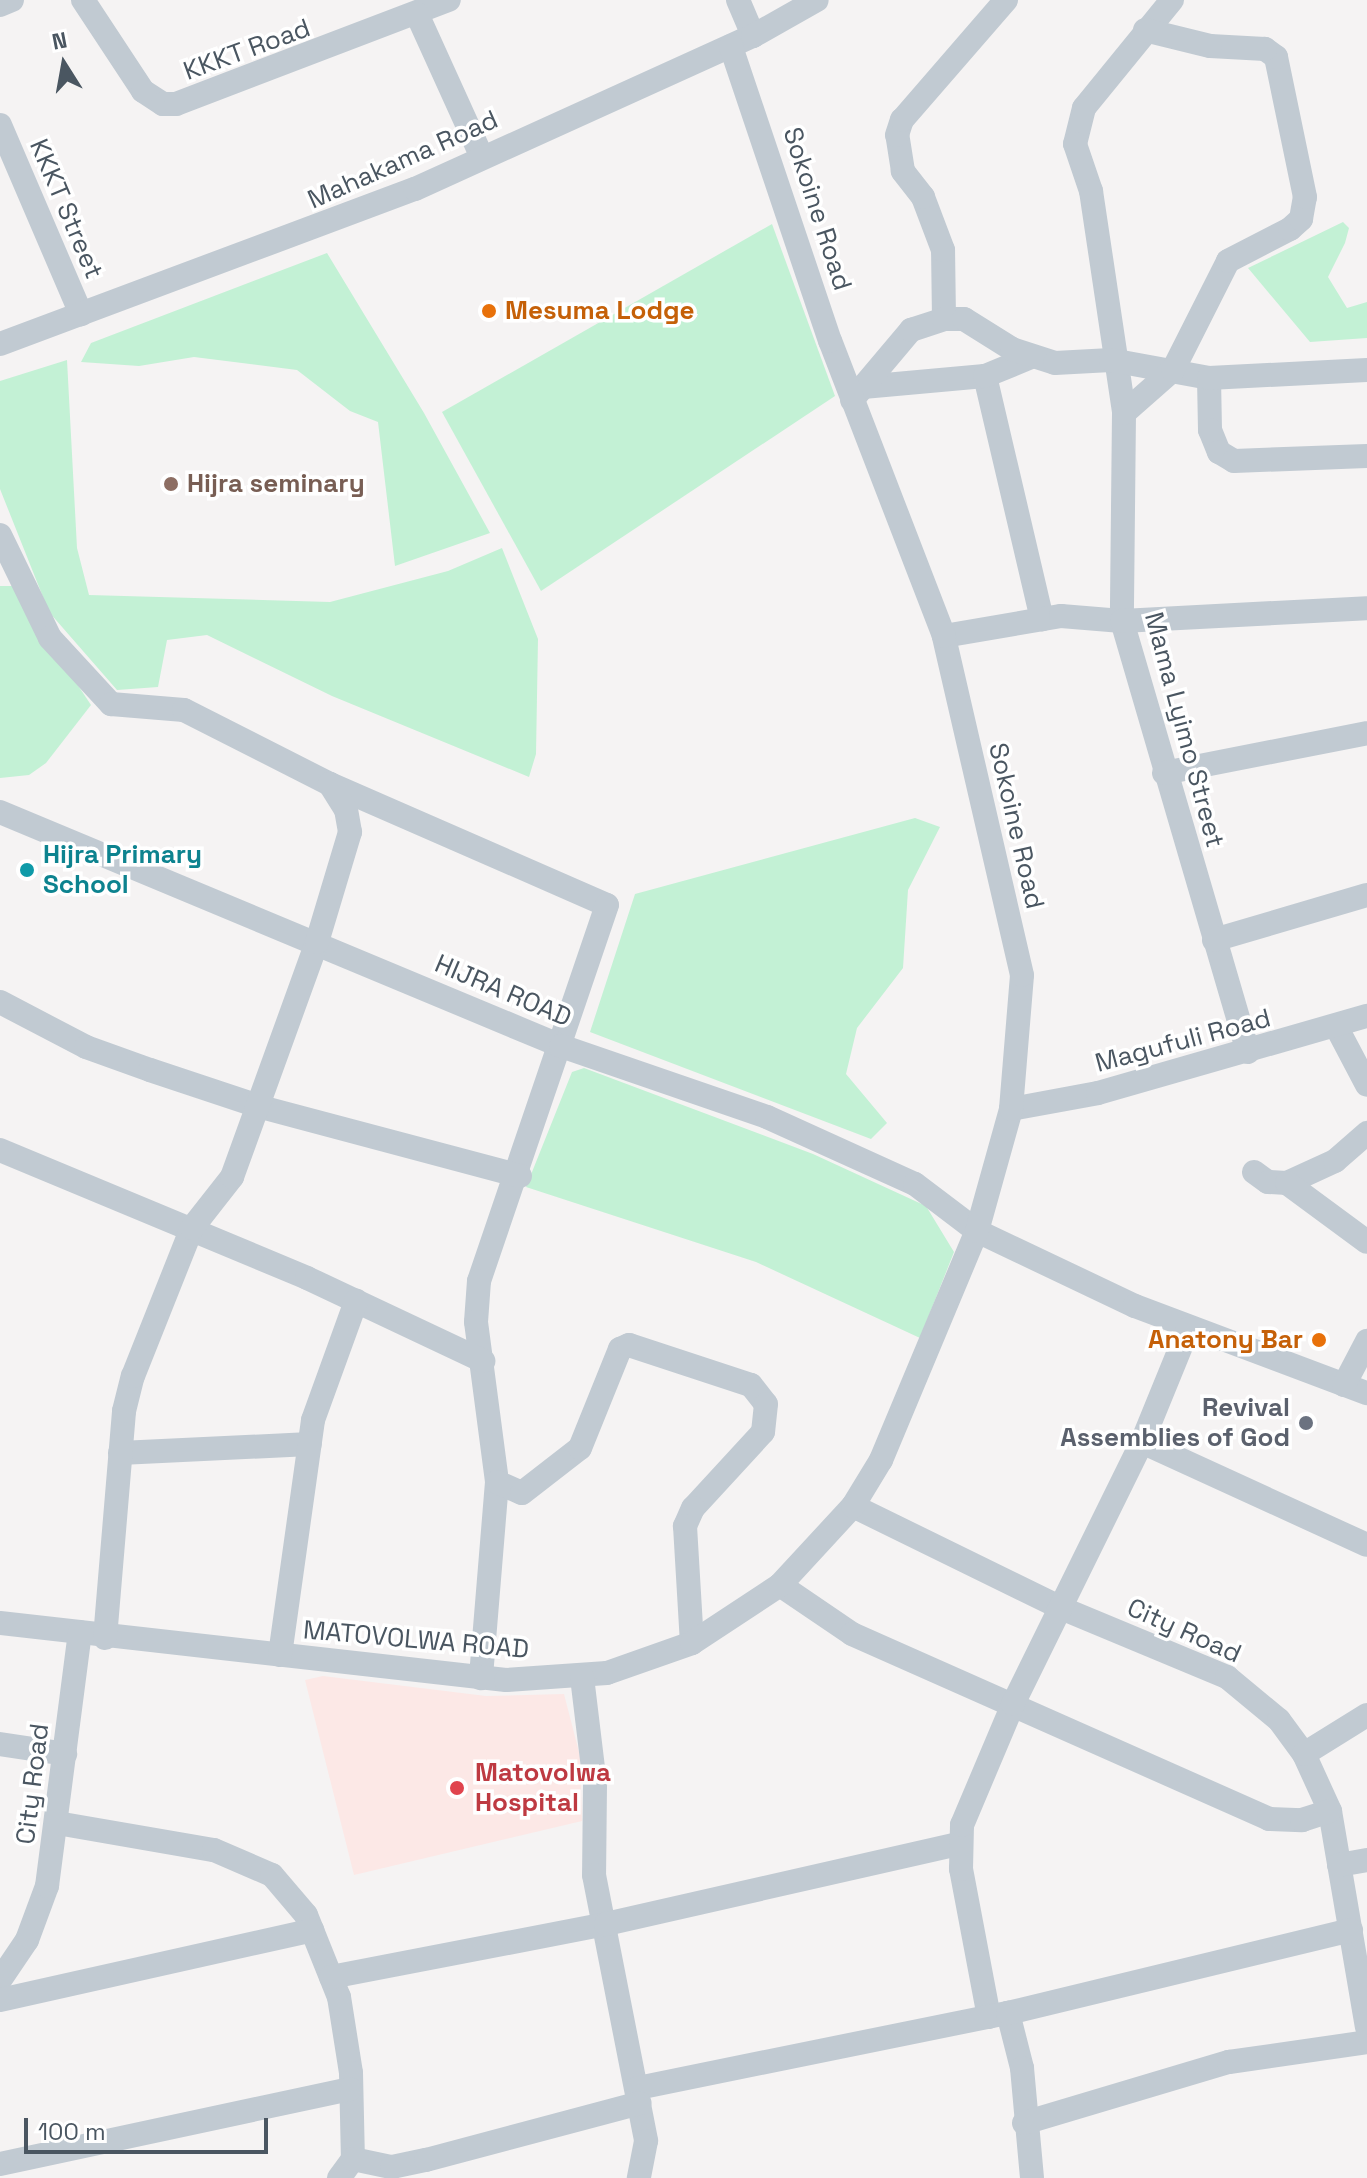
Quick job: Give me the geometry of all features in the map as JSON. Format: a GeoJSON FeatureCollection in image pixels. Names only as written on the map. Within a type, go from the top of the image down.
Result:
{"type":"FeatureCollection","features":[{"type":"Feature","properties":{"kind":"street"},"geometry":{"type":"LineString","coordinates":[[0,5],[12,0]]}},
{"type":"Feature","properties":{"kind":"street","name":"KKKT Road"},"geometry":{"type":"LineString","coordinates":[[83,0],[143,91],[163,104],[202,98],[449,0]]}},
{"type":"Feature","properties":{"kind":"street","name":"Sokoine Road"},"geometry":{"type":"LineString","coordinates":[[738,0],[742,41],[858,393],[944,636],[1022,975],[1011,1109],[977,1231]]}},
{"type":"Feature","properties":{"kind":"street","name":"Mahakama Road"},"geometry":{"type":"LineString","coordinates":[[0,344],[335,223],[742,41],[817,0]]}},
{"type":"Feature","properties":{"kind":"street"},"geometry":{"type":"LineString","coordinates":[[944,319],[943,250],[923,197],[903,171],[897,135],[902,120],[1006,0]]}},
{"type":"Feature","properties":{"kind":"street","name":"Mama Lyimo Street"},"geometry":{"type":"LineString","coordinates":[[1172,0],[1084,108],[1075,144],[1091,191],[1111,360],[1124,413],[1122,621],[1248,1052]]}},
{"type":"Feature","properties":{"kind":"street"},"geometry":{"type":"LineString","coordinates":[[417,14],[482,157]]}},
{"type":"Feature","properties":{"kind":"street"},"geometry":{"type":"LineString","coordinates":[[1124,413],[1173,370],[1228,261],[1290,229],[1301,219],[1305,197],[1276,57],[1265,49],[1210,46],[1145,30]]}},
{"type":"Feature","properties":{"kind":"street","name":"KKKT Street"},"geometry":{"type":"LineString","coordinates":[[0,125],[81,314]]}},
{"type":"Feature","properties":{"kind":"street"},"geometry":{"type":"LineString","coordinates":[[858,393],[911,330],[944,319],[964,319],[1031,357],[1055,363],[1111,360],[1209,378],[1367,370]]}},
{"type":"Feature","properties":{"kind":"street"},"geometry":{"type":"LineString","coordinates":[[858,393],[985,376],[1031,357]]}},
{"type":"Feature","properties":{"kind":"street"},"geometry":{"type":"LineString","coordinates":[[985,376],[1042,619]]}},
{"type":"Feature","properties":{"kind":"street"},"geometry":{"type":"LineString","coordinates":[[1209,378],[1210,430],[1219,452],[1234,461],[1367,456]]}},
{"type":"Feature","properties":{"kind":"street"},"geometry":{"type":"LineString","coordinates":[[0,535],[6,570],[50,638],[111,704],[184,710],[330,784],[607,905],[520,1176],[479,1281],[476,1322],[497,1482],[481,1678]]}},
{"type":"Feature","properties":{"kind":"street"},"geometry":{"type":"LineString","coordinates":[[944,636],[1042,619],[1122,621],[1367,608]]}},
{"type":"Feature","properties":{"kind":"street"},"geometry":{"type":"LineString","coordinates":[[1164,773],[1367,733]]}},
{"type":"Feature","properties":{"kind":"street"},"geometry":{"type":"LineString","coordinates":[[105,1638],[120,1453],[133,1376],[192,1228],[232,1177],[261,1107],[317,942],[350,832],[346,810],[330,784]]}},
{"type":"Feature","properties":{"kind":"street","name":"HIJRA ROAD"},"geometry":{"type":"LineString","coordinates":[[0,812],[561,1046],[767,1117],[915,1184],[977,1231]]}},
{"type":"Feature","properties":{"kind":"street"},"geometry":{"type":"LineString","coordinates":[[1214,940],[1367,895]]}},
{"type":"Feature","properties":{"kind":"street"},"geometry":{"type":"LineString","coordinates":[[0,1002],[86,1047],[261,1107],[520,1176]]}},
{"type":"Feature","properties":{"kind":"street","name":"Magufuli Road"},"geometry":{"type":"LineString","coordinates":[[1011,1109],[1098,1093],[1337,1028],[1367,1016]]}},
{"type":"Feature","properties":{"kind":"street"},"geometry":{"type":"LineString","coordinates":[[1337,1028],[1367,1085]]}},
{"type":"Feature","properties":{"kind":"street"},"geometry":{"type":"LineString","coordinates":[[1254,1172],[1268,1182],[1287,1183],[1335,1161],[1367,1133]]}},
{"type":"Feature","properties":{"kind":"street"},"geometry":{"type":"LineString","coordinates":[[0,1150],[192,1228],[483,1361]]}},
{"type":"Feature","properties":{"kind":"street"},"geometry":{"type":"LineString","coordinates":[[1287,1183],[1367,1242]]}},
{"type":"Feature","properties":{"kind":"street"},"geometry":{"type":"LineString","coordinates":[[977,1231],[1188,1329],[1356,1389],[1367,1341]]}},
{"type":"Feature","properties":{"kind":"street","name":"MATOVOLWA ROAD"},"geometry":{"type":"LineString","coordinates":[[0,1623],[80,1632],[105,1638],[481,1678],[582,1677],[692,1643],[780,1585],[853,1506],[881,1460],[977,1231]]}},
{"type":"Feature","properties":{"kind":"street"},"geometry":{"type":"LineString","coordinates":[[280,1655],[310,1444],[356,1301]]}},
{"type":"Feature","properties":{"kind":"street"},"geometry":{"type":"LineString","coordinates":[[1032,2178],[1024,2123],[1022,2068],[998,2015],[958,1844],[969,1803],[1013,1704],[1142,1442],[1188,1329]]}},
{"type":"Feature","properties":{"kind":"street"},"geometry":{"type":"LineString","coordinates":[[497,1482],[522,1493],[580,1448],[620,1349],[629,1345],[751,1385],[766,1404],[763,1432],[693,1508],[685,1526],[692,1643]]}},
{"type":"Feature","properties":{"kind":"street"},"geometry":{"type":"LineString","coordinates":[[1142,1442],[1367,1545]]}},
{"type":"Feature","properties":{"kind":"street"},"geometry":{"type":"LineString","coordinates":[[120,1453],[310,1444]]}},
{"type":"Feature","properties":{"kind":"street","name":"City Road"},"geometry":{"type":"LineString","coordinates":[[853,1506],[1061,1608],[1227,1677],[1279,1720],[1304,1754],[1330,1811],[1367,2027]]}},
{"type":"Feature","properties":{"kind":"street"},"geometry":{"type":"LineString","coordinates":[[780,1585],[852,1634],[1269,1819],[1302,1820],[1330,1811]]}},
{"type":"Feature","properties":{"kind":"street","name":"City Road"},"geometry":{"type":"LineString","coordinates":[[0,1980],[7,1956],[47,1886],[80,1632]]}},
{"type":"Feature","properties":{"kind":"street"},"geometry":{"type":"LineString","coordinates":[[582,1677],[595,1785],[594,1875],[646,2141],[639,2178]]}},
{"type":"Feature","properties":{"kind":"street"},"geometry":{"type":"LineString","coordinates":[[1304,1754],[1367,1715]]}},
{"type":"Feature","properties":{"kind":"street"},"geometry":{"type":"LineString","coordinates":[[0,1744],[65,1754]]}},
{"type":"Feature","properties":{"kind":"street"},"geometry":{"type":"LineString","coordinates":[[57,1823],[214,1850],[272,1875],[312,1930],[331,1977],[350,2089],[346,2169],[392,2167],[426,2160],[639,2095],[998,2015],[1351,1930]]}},
{"type":"Feature","properties":{"kind":"street"},"geometry":{"type":"LineString","coordinates":[[331,1977],[606,1924],[958,1844]]}},
{"type":"Feature","properties":{"kind":"street"},"geometry":{"type":"LineString","coordinates":[[1339,1865],[1367,1860]]}},
{"type":"Feature","properties":{"kind":"street"},"geometry":{"type":"LineString","coordinates":[[0,2000],[312,1930]]}},
{"type":"Feature","properties":{"kind":"street"},"geometry":{"type":"LineString","coordinates":[[1024,2123],[1229,2062],[1367,2042]]}},
{"type":"Feature","properties":{"kind":"street"},"geometry":{"type":"LineString","coordinates":[[0,2164],[350,2089]]}},
{"type":"Feature","properties":{"kind":"shaded area","name":"Matovolwa Hospital"},"geometry":{"type":"Polygon","coordinates":[[[323,1676],[486,1696],[564,1694],[580,1756],[582,1821],[354,1875],[305,1680],[323,1676]]]}},
{"type":"Feature","properties":{"kind":"green space"},"geometry":{"type":"Polygon","coordinates":[[[1343,222],[1349,228],[1345,243],[1328,277],[1347,308],[1367,302],[1367,338],[1310,342],[1248,268],[1343,222]]]}},
{"type":"Feature","properties":{"kind":"green space"},"geometry":{"type":"Polygon","coordinates":[[[772,224],[835,396],[541,591],[442,412],[772,224]]]}},
{"type":"Feature","properties":{"kind":"green space"},"geometry":{"type":"Polygon","coordinates":[[[327,253],[424,413],[490,533],[395,566],[378,422],[350,411],[297,370],[194,357],[139,366],[81,362],[91,343],[327,253]]]}},
{"type":"Feature","properties":{"kind":"green space"},"geometry":{"type":"Polygon","coordinates":[[[67,360],[77,548],[89,595],[330,602],[448,571],[502,548],[538,639],[536,754],[529,777],[332,696],[207,635],[167,640],[158,687],[117,690],[49,612],[0,489],[0,381],[67,360]]]}},
{"type":"Feature","properties":{"kind":"green space"},"geometry":{"type":"Polygon","coordinates":[[[0,586],[12,586],[91,705],[46,763],[29,775],[0,778],[0,586]]]}},
{"type":"Feature","properties":{"kind":"green space"},"geometry":{"type":"Polygon","coordinates":[[[915,818],[940,827],[908,890],[903,968],[857,1028],[846,1074],[887,1123],[871,1139],[590,1032],[635,894],[915,818]]]}},
{"type":"Feature","properties":{"kind":"green space"},"geometry":{"type":"Polygon","coordinates":[[[584,1068],[813,1154],[926,1206],[954,1252],[920,1338],[756,1262],[526,1187],[572,1072],[584,1068]]]}},
{"type":"Feature","properties":{"kind":"place","name":"Mesuma Lodge"},"geometry":{"type":"Point","coordinates":[489,311]}},
{"type":"Feature","properties":{"kind":"place","name":"Hijra seminary"},"geometry":{"type":"Point","coordinates":[171,484]}},
{"type":"Feature","properties":{"kind":"place","name":"Hijra Primary School"},"geometry":{"type":"Point","coordinates":[27,870]}},
{"type":"Feature","properties":{"kind":"place","name":"Anatony Bar"},"geometry":{"type":"Point","coordinates":[1319,1340]}},
{"type":"Feature","properties":{"kind":"place","name":"Revival Assemblies of God"},"geometry":{"type":"Point","coordinates":[1306,1423]}},
{"type":"Feature","properties":{"kind":"place","name":"Matovolwa Hospital"},"geometry":{"type":"Point","coordinates":[457,1788]}}]}
